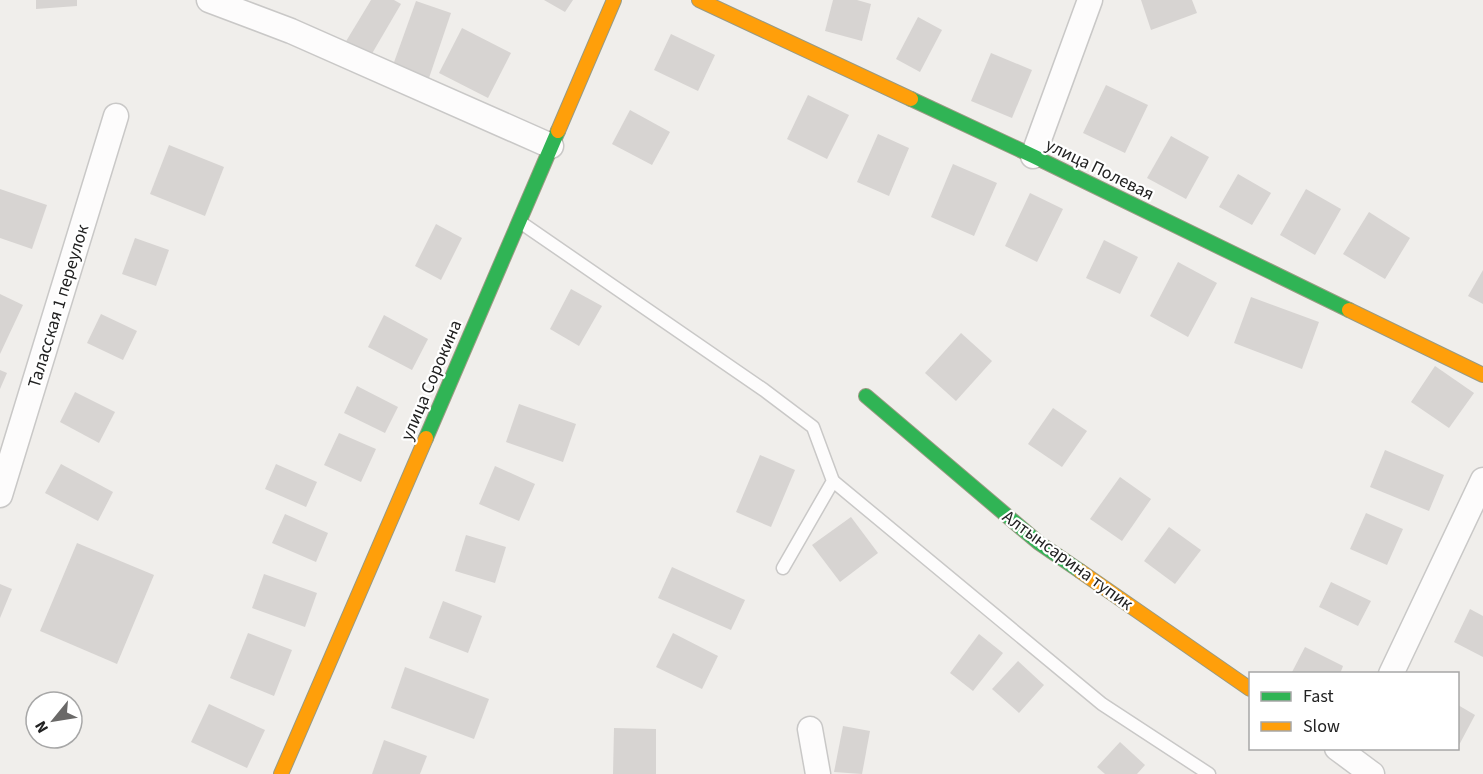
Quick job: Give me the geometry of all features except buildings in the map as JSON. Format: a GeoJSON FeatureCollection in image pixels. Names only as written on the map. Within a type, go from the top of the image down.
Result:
{"type":"FeatureCollection","features":[{"type":"Feature","properties":{"kind":"street"},"geometry":{"type":"LineString","coordinates":[[210,0],[291,31],[551,146]]}},
{"type":"Feature","properties":{"kind":"street","name":"улица Сорокина"},"geometry":{"type":"LineString","coordinates":[[281,774],[614,0]]}},
{"type":"Feature","properties":{"kind":"street","name":"улица Полевая"},"geometry":{"type":"LineString","coordinates":[[699,0],[1033,156],[1483,375]]}},
{"type":"Feature","properties":{"kind":"street"},"geometry":{"type":"LineString","coordinates":[[1033,156],[1090,0]]}},
{"type":"Feature","properties":{"kind":"street","name":"Таласская 1 переулок"},"geometry":{"type":"LineString","coordinates":[[0,495],[116,116]]}},
{"type":"Feature","properties":{"kind":"street","name":"Алтынсарина тупик"},"geometry":{"type":"LineString","coordinates":[[866,396],[1039,543],[1249,688]]}},
{"type":"Feature","properties":{"kind":"street"},"geometry":{"type":"LineString","coordinates":[[1392,672],[1483,480]]}},
{"type":"Feature","properties":{"kind":"street"},"geometry":{"type":"LineString","coordinates":[[810,729],[818,774]]}},
{"type":"Feature","properties":{"kind":"street"},"geometry":{"type":"LineString","coordinates":[[1348,752],[1372,774]]}},
{"type":"Feature","properties":{"kind":"lane"},"geometry":{"type":"LineString","coordinates":[[519,221],[764,390],[813,428],[833,481],[1102,704],[1209,774]]}},
{"type":"Feature","properties":{"kind":"lane"},"geometry":{"type":"LineString","coordinates":[[783,568],[833,481]]}},
{"type":"Feature","properties":{"kind":"traffic: fast"},"geometry":{"type":"LineString","coordinates":[[911,99],[1349,310]]}},
{"type":"Feature","properties":{"kind":"traffic: fast"},"geometry":{"type":"LineString","coordinates":[[426,438],[558,131]]}},
{"type":"Feature","properties":{"kind":"traffic: fast"},"geometry":{"type":"LineString","coordinates":[[866,396],[1039,543],[1080,571]]}},
{"type":"Feature","properties":{"kind":"traffic: slow"},"geometry":{"type":"LineString","coordinates":[[558,131],[614,0]]}},
{"type":"Feature","properties":{"kind":"traffic: slow"},"geometry":{"type":"LineString","coordinates":[[699,0],[911,99]]}},
{"type":"Feature","properties":{"kind":"traffic: slow"},"geometry":{"type":"LineString","coordinates":[[1349,310],[1483,375]]}},
{"type":"Feature","properties":{"kind":"traffic: slow"},"geometry":{"type":"LineString","coordinates":[[281,774],[426,438]]}},
{"type":"Feature","properties":{"kind":"traffic: slow"},"geometry":{"type":"LineString","coordinates":[[1080,571],[1249,688]]}}]}
